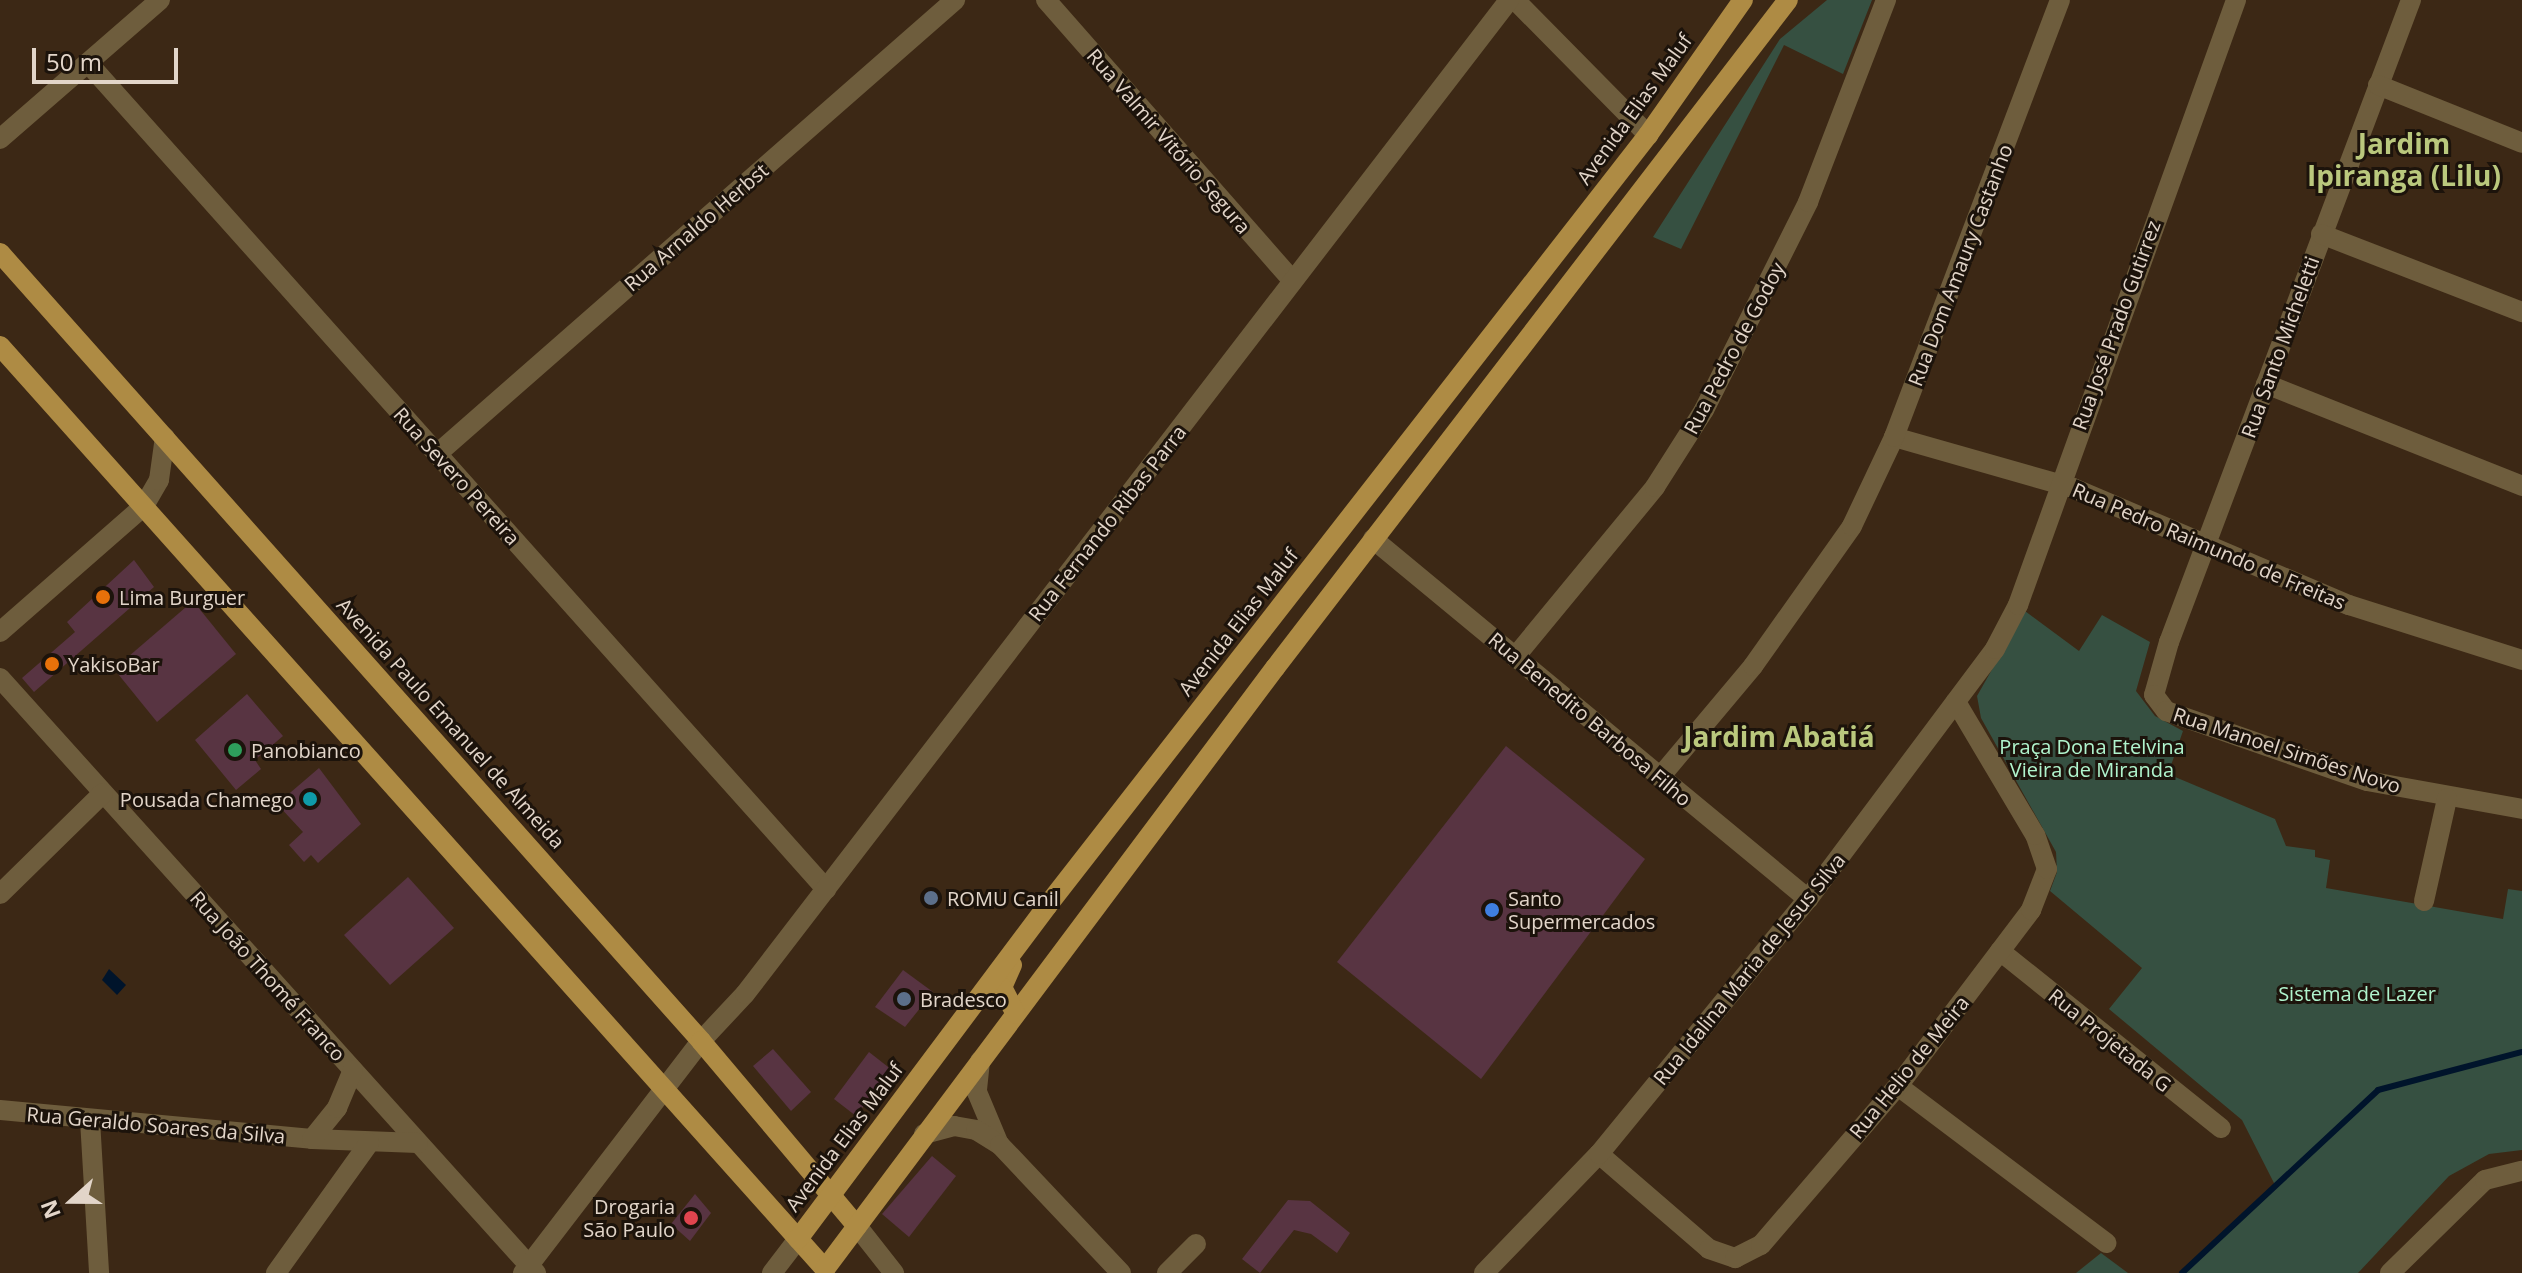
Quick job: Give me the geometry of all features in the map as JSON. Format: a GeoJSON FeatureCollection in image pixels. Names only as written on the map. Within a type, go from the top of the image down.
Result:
{"type":"FeatureCollection","features":[{"type":"Feature","properties":{"kind":"main road","name":"Avenida Elias Maluf"},"geometry":{"type":"LineString","coordinates":[[798,1239],[1047,906],[1648,135],[1743,0]]}},
{"type":"Feature","properties":{"kind":"main road"},"geometry":{"type":"LineString","coordinates":[[0,346],[825,1272],[924,1134],[1373,539],[1691,131],[1788,0]]}},
{"type":"Feature","properties":{"kind":"main road"},"geometry":{"type":"LineString","coordinates":[[1648,135],[1691,131]]}},
{"type":"Feature","properties":{"kind":"main road","name":"Avenida Paulo Emanuel de Almeida"},"geometry":{"type":"LineString","coordinates":[[0,253],[701,1041],[857,1226]]}},
{"type":"Feature","properties":{"kind":"main road"},"geometry":{"type":"LineString","coordinates":[[1016,1014],[1002,984],[1047,906]]}},
{"type":"Feature","properties":{"kind":"street"},"geometry":{"type":"LineString","coordinates":[[0,139],[160,0]]}},
{"type":"Feature","properties":{"kind":"street","name":"Rua Arnaldo Herbst"},"geometry":{"type":"LineString","coordinates":[[437,454],[955,0]]}},
{"type":"Feature","properties":{"kind":"street","name":"Rua Valmir Vitório Segura"},"geometry":{"type":"LineString","coordinates":[[1046,0],[1293,281]]}},
{"type":"Feature","properties":{"kind":"street","name":"Rua Fernando Ribas Parra"},"geometry":{"type":"LineString","coordinates":[[701,1041],[745,994],[1509,0]]}},
{"type":"Feature","properties":{"kind":"street"},"geometry":{"type":"LineString","coordinates":[[1515,0],[1648,135]]}},
{"type":"Feature","properties":{"kind":"street","name":"Rua Pedro de Godoy"},"geometry":{"type":"LineString","coordinates":[[1515,657],[1655,487],[1704,410],[1808,202],[1886,0]]}},
{"type":"Feature","properties":{"kind":"street","name":"Rua Dom Amaury Castanho"},"geometry":{"type":"LineString","coordinates":[[1660,777],[1753,666],[1852,526],[1894,437],[2060,0]]}},
{"type":"Feature","properties":{"kind":"street","name":"Rua José Prado Gutirrez"},"geometry":{"type":"LineString","coordinates":[[1995,649],[2018,605],[2058,484],[2236,0]]}},
{"type":"Feature","properties":{"kind":"street","name":"Rua Santo Micheletti"},"geometry":{"type":"LineString","coordinates":[[2154,695],[2321,234],[2411,0]]}},
{"type":"Feature","properties":{"kind":"street","name":"Rua Severo Pereira"},"geometry":{"type":"LineString","coordinates":[[88,63],[826,889]]}},
{"type":"Feature","properties":{"kind":"street"},"geometry":{"type":"LineString","coordinates":[[2378,85],[2522,143]]}},
{"type":"Feature","properties":{"kind":"street"},"geometry":{"type":"LineString","coordinates":[[2321,234],[2522,312]]}},
{"type":"Feature","properties":{"kind":"street"},"geometry":{"type":"LineString","coordinates":[[2266,384],[2522,486]]}},
{"type":"Feature","properties":{"kind":"street"},"geometry":{"type":"LineString","coordinates":[[0,632],[144,506],[162,469],[165,437]]}},
{"type":"Feature","properties":{"kind":"street","name":"Rua Pedro Raimundo de Freitas"},"geometry":{"type":"LineString","coordinates":[[1894,437],[2058,484],[2349,605],[2522,660]]}},
{"type":"Feature","properties":{"kind":"street","name":"Rua Benedito Barbosa Filho"},"geometry":{"type":"LineString","coordinates":[[1373,539],[1808,899]]}},
{"type":"Feature","properties":{"kind":"street","name":"Rua Idalina Maria de Jesus Silva"},"geometry":{"type":"LineString","coordinates":[[1484,1273],[1599,1154],[1808,899],[1995,649]]}},
{"type":"Feature","properties":{"kind":"street","name":"Rua João Thomé Franco"},"geometry":{"type":"LineString","coordinates":[[0,678],[353,1070],[529,1271]]}},
{"type":"Feature","properties":{"kind":"street","name":"Rua Manoel Simões Novo"},"geometry":{"type":"LineString","coordinates":[[2154,695],[2166,711],[2367,781],[2447,799],[2522,809]]}},
{"type":"Feature","properties":{"kind":"street","name":"Rua Helio de Meira"},"geometry":{"type":"LineString","coordinates":[[1599,1154],[1709,1249],[1735,1258],[1761,1245],[1898,1086],[2031,910],[2047,869],[2035,835],[1956,702]]}},
{"type":"Feature","properties":{"kind":"street"},"geometry":{"type":"LineString","coordinates":[[0,894],[103,793]]}},
{"type":"Feature","properties":{"kind":"street"},"geometry":{"type":"LineString","coordinates":[[2424,901],[2447,799]]}},
{"type":"Feature","properties":{"kind":"street","name":"Rua Projetada G"},"geometry":{"type":"LineString","coordinates":[[2000,951],[2221,1128]]}},
{"type":"Feature","properties":{"kind":"street"},"geometry":{"type":"LineString","coordinates":[[529,1271],[701,1041]]}},
{"type":"Feature","properties":{"kind":"street"},"geometry":{"type":"LineString","coordinates":[[980,1061],[977,1092],[1000,1145]]}},
{"type":"Feature","properties":{"kind":"street","name":"Rua Geraldo Soares da Silva"},"geometry":{"type":"LineString","coordinates":[[312,1139],[337,1108],[353,1070]]}},
{"type":"Feature","properties":{"kind":"street"},"geometry":{"type":"LineString","coordinates":[[1898,1086],[2106,1243]]}},
{"type":"Feature","properties":{"kind":"street","name":"Rua Geraldo Soares da Silva"},"geometry":{"type":"LineString","coordinates":[[0,1110],[312,1139],[418,1143]]}},
{"type":"Feature","properties":{"kind":"street"},"geometry":{"type":"LineString","coordinates":[[90,1120],[99,1273]]}},
{"type":"Feature","properties":{"kind":"street"},"geometry":{"type":"LineString","coordinates":[[924,1134],[954,1126],[976,1130],[1000,1145],[1121,1273]]}},
{"type":"Feature","properties":{"kind":"street"},"geometry":{"type":"LineString","coordinates":[[276,1273],[369,1143]]}},
{"type":"Feature","properties":{"kind":"street"},"geometry":{"type":"LineString","coordinates":[[2390,1273],[2485,1180],[2522,1171]]}},
{"type":"Feature","properties":{"kind":"street"},"geometry":{"type":"LineString","coordinates":[[857,1226],[894,1273]]}},
{"type":"Feature","properties":{"kind":"street","name":"Avenida Elias Maluf"},"geometry":{"type":"LineString","coordinates":[[772,1273],[798,1239]]}},
{"type":"Feature","properties":{"kind":"street"},"geometry":{"type":"LineString","coordinates":[[1167,1273],[1196,1244]]}},
{"type":"Feature","properties":{"kind":"green space"},"geometry":{"type":"Polygon","coordinates":[[[1827,0],[1872,0],[1843,74],[1784,45],[1681,249],[1653,237],[1780,39],[1827,0]]]}},
{"type":"Feature","properties":{"kind":"green space"},"geometry":{"type":"Polygon","coordinates":[[[2025,611],[2079,651],[2102,615],[2150,642],[2136,691],[2155,716],[2183,731],[2168,774],[2275,819],[2286,846],[2315,850],[2315,857],[2330,860],[2326,888],[2503,919],[2508,889],[2522,891],[2522,1150],[2489,1154],[2449,1176],[2358,1273],[2182,1273],[2275,1185],[2242,1120],[2109,1009],[2142,968],[2050,891],[2057,872],[2056,852],[1981,718],[1977,696],[2025,611]]]}},
{"type":"Feature","properties":{"kind":"green space"},"geometry":{"type":"Polygon","coordinates":[[[2101,1253],[2128,1273],[2076,1273],[2101,1253]]]}},
{"type":"Feature","properties":{"kind":"water"},"geometry":{"type":"Polygon","coordinates":[[[109,969],[126,985],[117,995],[102,980],[109,969]]]}},
{"type":"Feature","properties":{"kind":"building"},"geometry":{"type":"Polygon","coordinates":[[[134,560],[154,587],[34,692],[22,678],[75,632],[67,622],[134,560]]]}},
{"type":"Feature","properties":{"kind":"building"},"geometry":{"type":"Polygon","coordinates":[[[193,601],[236,654],[157,722],[114,669],[193,601]]]}},
{"type":"Feature","properties":{"kind":"building","name":"Panobianco"},"geometry":{"type":"Polygon","coordinates":[[[247,694],[283,736],[255,760],[261,769],[236,790],[195,740],[247,694]]]}},
{"type":"Feature","properties":{"kind":"building","name":"Santo Supermercados"},"geometry":{"type":"Polygon","coordinates":[[[1506,746],[1645,859],[1481,1079],[1337,962],[1506,746]]]}},
{"type":"Feature","properties":{"kind":"building"},"geometry":{"type":"Polygon","coordinates":[[[319,768],[361,824],[318,863],[311,855],[304,862],[289,845],[303,832],[277,804],[319,768]]]}},
{"type":"Feature","properties":{"kind":"building"},"geometry":{"type":"Polygon","coordinates":[[[408,877],[454,928],[390,985],[344,935],[408,877]]]}},
{"type":"Feature","properties":{"kind":"building","name":"Bradesco"},"geometry":{"type":"Polygon","coordinates":[[[903,970],[933,992],[905,1027],[875,1007],[903,970]]]}},
{"type":"Feature","properties":{"kind":"building"},"geometry":{"type":"Polygon","coordinates":[[[773,1049],[811,1092],[791,1111],[753,1066],[773,1049]]]}},
{"type":"Feature","properties":{"kind":"building"},"geometry":{"type":"Polygon","coordinates":[[[869,1052],[892,1070],[856,1116],[834,1099],[869,1052]]]}},
{"type":"Feature","properties":{"kind":"building"},"geometry":{"type":"Polygon","coordinates":[[[932,1156],[956,1176],[909,1237],[882,1214],[932,1156]]]}},
{"type":"Feature","properties":{"kind":"building","name":"Drogaria São Paulo"},"geometry":{"type":"Polygon","coordinates":[[[695,1194],[711,1213],[690,1241],[671,1224],[695,1194]]]}},
{"type":"Feature","properties":{"kind":"building"},"geometry":{"type":"Polygon","coordinates":[[[1288,1200],[1310,1201],[1350,1233],[1337,1253],[1311,1234],[1294,1230],[1260,1273],[1242,1259],[1288,1200]]]}},
{"type":"Feature","properties":{"kind":"waterway"},"geometry":{"type":"LineString","coordinates":[[2182,1273],[2378,1090],[2522,1052]]}},
{"type":"Feature","properties":{"kind":"place","name":"Lima Burguer"},"geometry":{"type":"Point","coordinates":[103,597]}},
{"type":"Feature","properties":{"kind":"place","name":"YakisoBar"},"geometry":{"type":"Point","coordinates":[52,664]}},
{"type":"Feature","properties":{"kind":"place","name":"Panobianco"},"geometry":{"type":"Point","coordinates":[235,750]}},
{"type":"Feature","properties":{"kind":"place","name":"Pousada Chamego"},"geometry":{"type":"Point","coordinates":[310,799]}},
{"type":"Feature","properties":{"kind":"place","name":"ROMU Canil"},"geometry":{"type":"Point","coordinates":[931,898]}},
{"type":"Feature","properties":{"kind":"place","name":"Santo Supermercados"},"geometry":{"type":"Point","coordinates":[1492,910]}},
{"type":"Feature","properties":{"kind":"place","name":"Bradesco"},"geometry":{"type":"Point","coordinates":[904,999]}},
{"type":"Feature","properties":{"kind":"place","name":"Drogaria São Paulo"},"geometry":{"type":"Point","coordinates":[691,1218]}},
{"type":"Feature","properties":{"kind":"district","name":"Jardim Ipiranga (Lilu)"},"geometry":{"type":"Point","coordinates":[2404,159]}},
{"type":"Feature","properties":{"kind":"district","name":"Jardim Abatiá"},"geometry":{"type":"Point","coordinates":[1779,736]}},
{"type":"Feature","properties":{"kind":"park label","name":"Praça Dona Etelvina Vieira de Miranda"},"geometry":{"type":"Point","coordinates":[2092,758]}},
{"type":"Feature","properties":{"kind":"park label","name":"Sistema de Lazer"},"geometry":{"type":"Point","coordinates":[2357,993]}}]}
